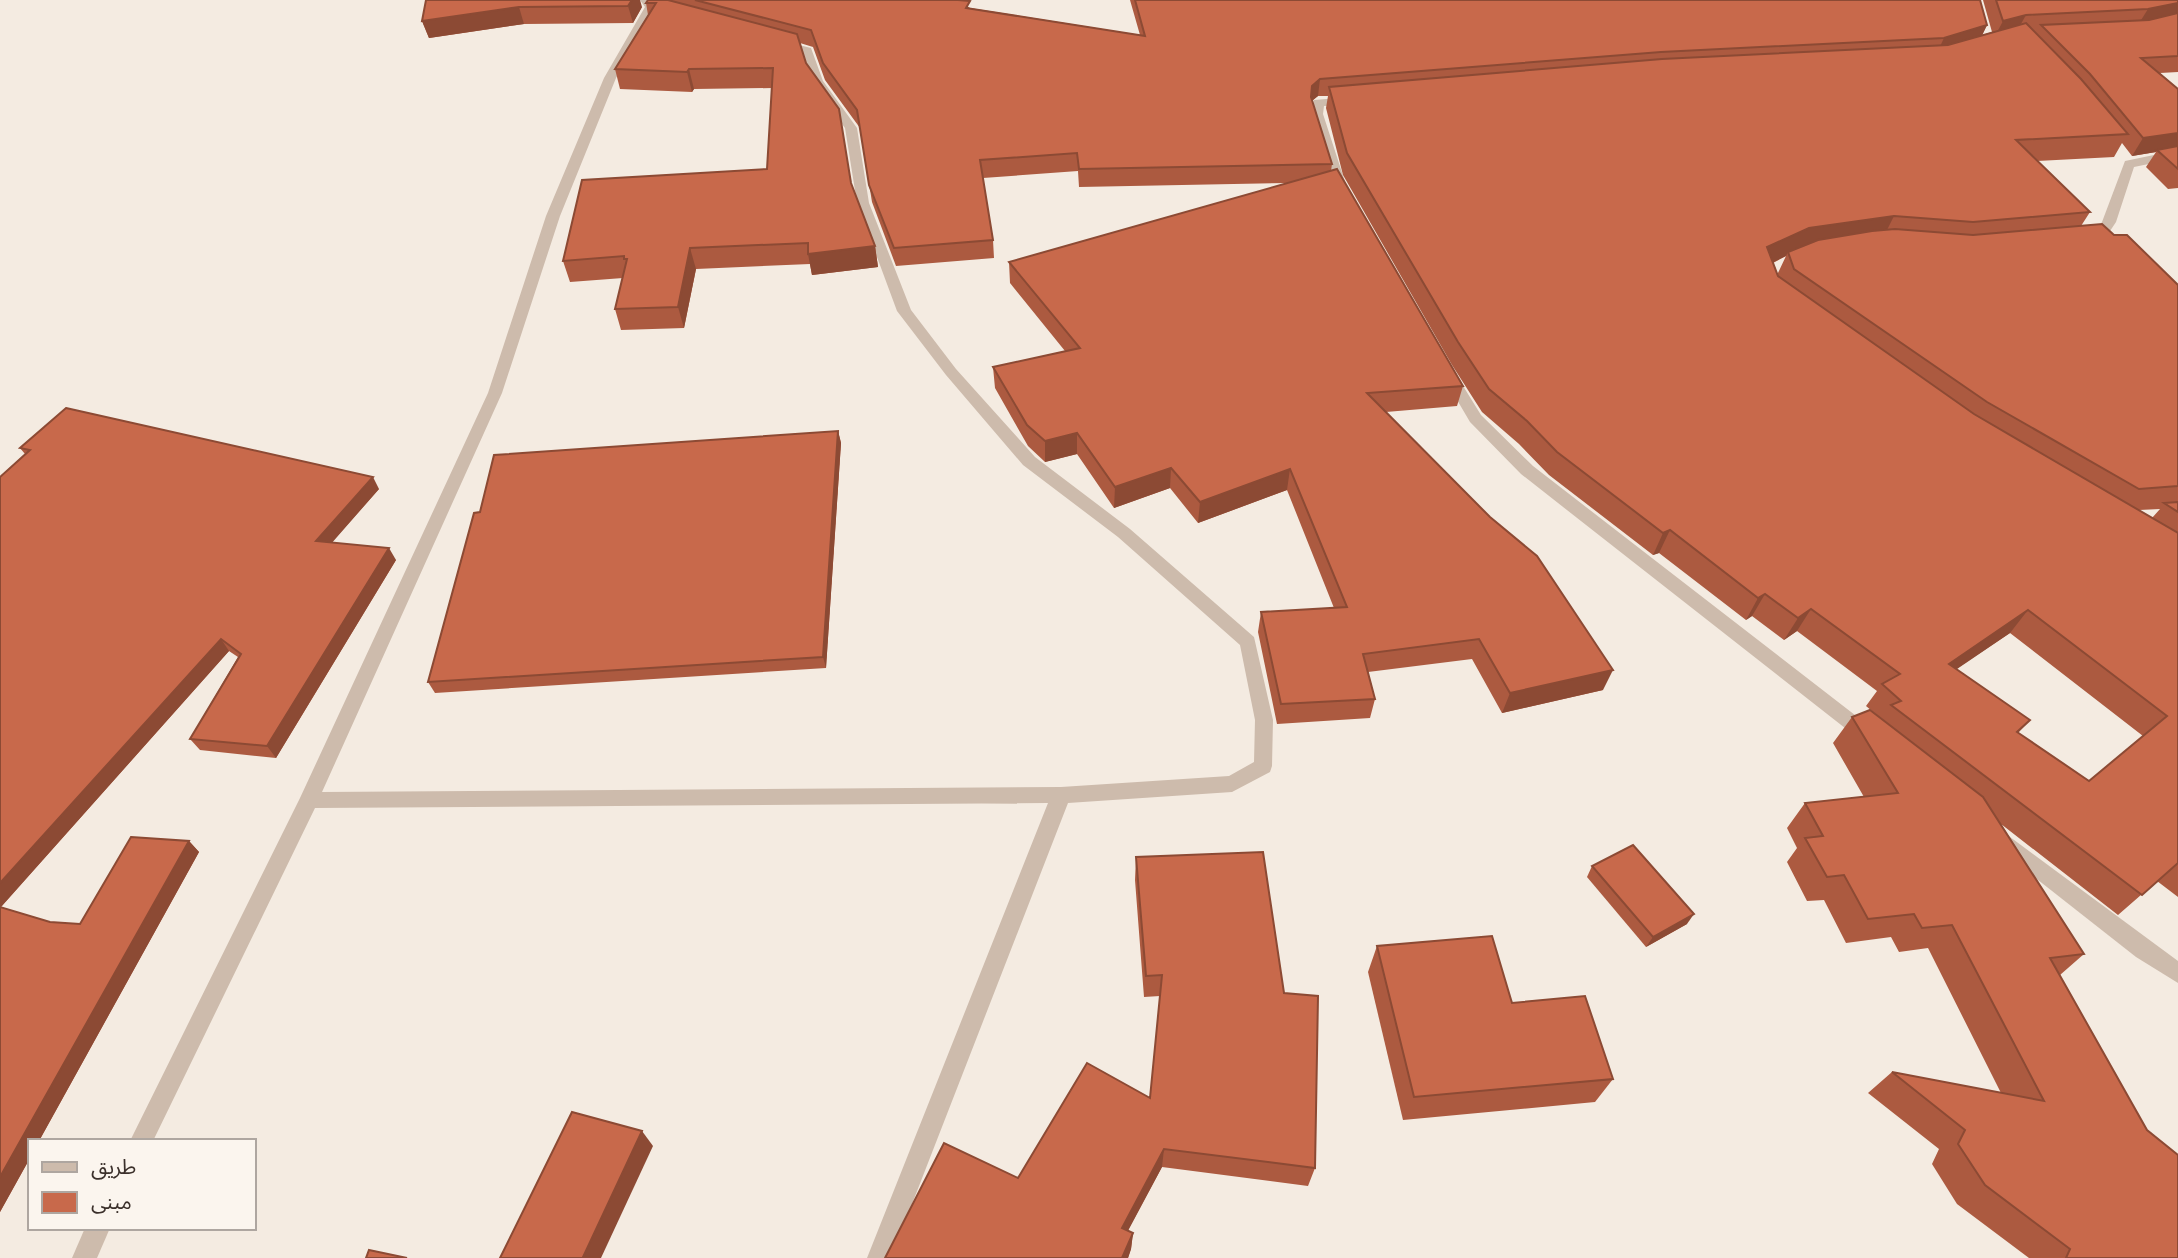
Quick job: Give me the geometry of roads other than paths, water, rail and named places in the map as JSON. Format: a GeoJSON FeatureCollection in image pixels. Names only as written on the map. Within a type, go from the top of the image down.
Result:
{"type":"FeatureCollection","features":[{"type":"Feature","properties":{"kind":"street"},"geometry":{"type":"LineString","coordinates":[[142,1139],[309,800],[495,393],[553,216],[610,78],[637,28],[648,17],[653,6]]}},
{"type":"Feature","properties":{"kind":"street"},"geometry":{"type":"LineString","coordinates":[[309,800],[1061,795],[1232,784],[1263,766],[1264,720],[1248,642],[1124,533],[1030,461],[951,372],[904,311],[863,203],[851,128],[817,81],[807,50],[768,40]]}},
{"type":"Feature","properties":{"kind":"street"},"geometry":{"type":"LineString","coordinates":[[1352,211],[1335,176],[1317,114],[1318,103],[1362,100]]}},
{"type":"Feature","properties":{"kind":"street"},"geometry":{"type":"LineString","coordinates":[[2071,242],[2097,240],[2109,222],[2125,159],[2178,154]]}},
{"type":"Feature","properties":{"kind":"street"},"geometry":{"type":"LineString","coordinates":[[1443,366],[1475,418],[1527,470],[1879,744]]}},
{"type":"Feature","properties":{"kind":"street"},"geometry":{"type":"LineString","coordinates":[[880,1258],[1061,795]]}},
{"type":"Feature","properties":{"kind":"street"},"geometry":{"type":"LineString","coordinates":[[1989,830],[2143,950],[2178,974]]}},
{"type":"Feature","properties":{"kind":"street"},"geometry":{"type":"LineString","coordinates":[[84,1258],[97,1230]]}}]}
